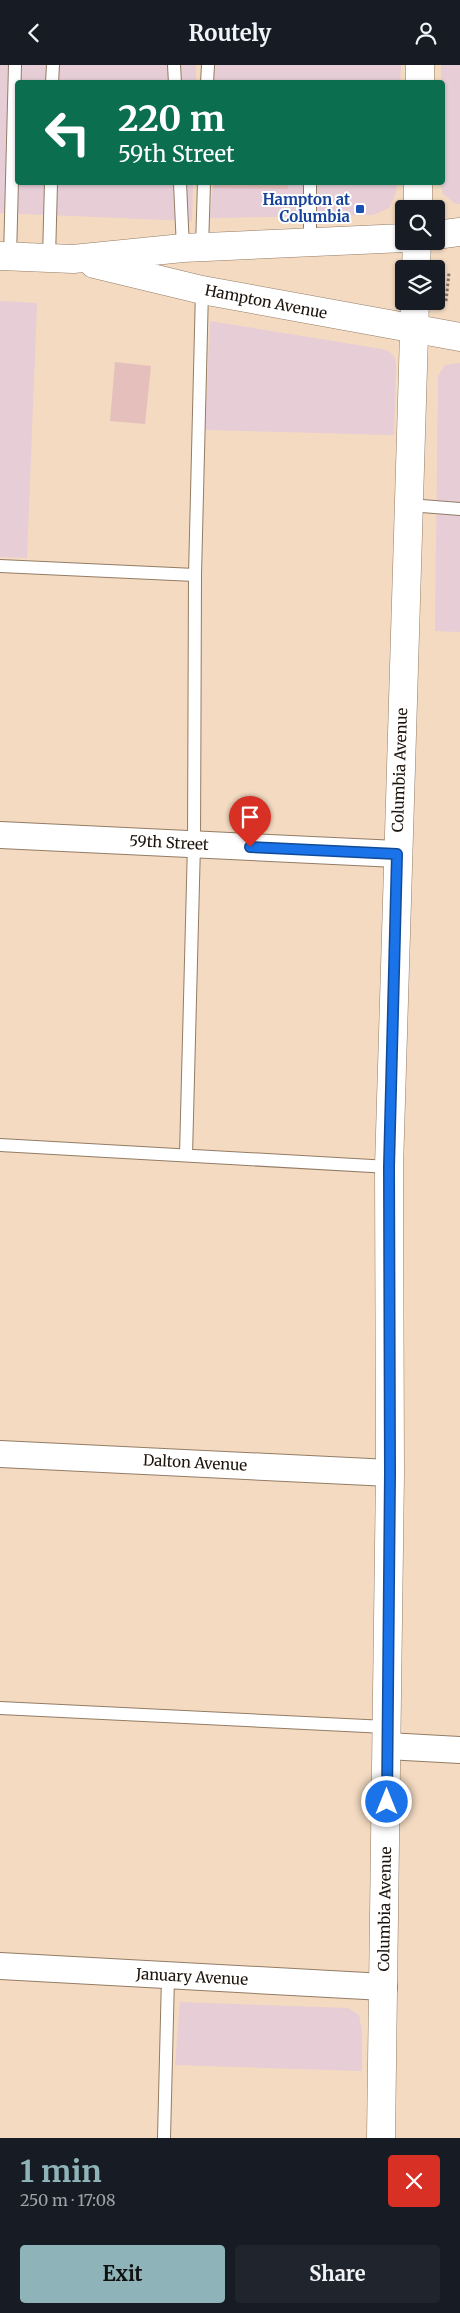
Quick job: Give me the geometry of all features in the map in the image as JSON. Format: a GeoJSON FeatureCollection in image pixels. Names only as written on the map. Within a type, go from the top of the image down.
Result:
{"type":"FeatureCollection","features":[{"type":"Feature","properties":{"kind":"street"},"geometry":{"type":"LineString","coordinates":[[420,65],[420,80]]}},
{"type":"Feature","properties":{"kind":"street"},"geometry":{"type":"LineString","coordinates":[[418,185],[418,200]]}},
{"type":"Feature","properties":{"kind":"street"},"geometry":{"type":"LineString","coordinates":[[445,234],[460,232]]}},
{"type":"Feature","properties":{"kind":"street","name":"Hampton Avenue"},"geometry":{"type":"LineString","coordinates":[[5,256],[61,259],[193,248],[395,238]]}},
{"type":"Feature","properties":{"kind":"street","name":"Hampton Avenue"},"geometry":{"type":"LineString","coordinates":[[61,259],[202,290],[460,337]]}},
{"type":"Feature","properties":{"kind":"street","name":"Columbia Avenue"},"geometry":{"type":"LineString","coordinates":[[381,2138],[390,1473],[389,1167],[415,310]]}},
{"type":"Feature","properties":{"kind":"street","name":"59th Street"},"geometry":{"type":"LineString","coordinates":[[0,835],[397,854]]}},
{"type":"Feature","properties":{"kind":"street","name":"Dalton Avenue"},"geometry":{"type":"LineString","coordinates":[[0,1454],[390,1473]]}},
{"type":"Feature","properties":{"kind":"street"},"geometry":{"type":"LineString","coordinates":[[387,1737],[460,1750]]}},
{"type":"Feature","properties":{"kind":"street","name":"January Avenue"},"geometry":{"type":"LineString","coordinates":[[0,1966],[168,1977],[384,1987]]}},
{"type":"Feature","properties":{"kind":"lane"},"geometry":{"type":"LineString","coordinates":[[5,256],[14,183],[15,65]]}},
{"type":"Feature","properties":{"kind":"lane"},"geometry":{"type":"LineString","coordinates":[[52,80],[53,65]]}},
{"type":"Feature","properties":{"kind":"lane"},"geometry":{"type":"LineString","coordinates":[[174,65],[175,80]]}},
{"type":"Feature","properties":{"kind":"lane"},"geometry":{"type":"LineString","coordinates":[[207,80],[208,65]]}},
{"type":"Feature","properties":{"kind":"lane"},"geometry":{"type":"LineString","coordinates":[[51,185],[61,259]]}},
{"type":"Feature","properties":{"kind":"lane"},"geometry":{"type":"LineString","coordinates":[[180,185],[193,248]]}},
{"type":"Feature","properties":{"kind":"lane"},"geometry":{"type":"LineString","coordinates":[[193,248],[204,185]]}},
{"type":"Feature","properties":{"kind":"lane"},"geometry":{"type":"LineString","coordinates":[[310,185],[310,243]]}},
{"type":"Feature","properties":{"kind":"lane"},"geometry":{"type":"LineString","coordinates":[[186,1155],[194,844],[195,575],[202,290]]}},
{"type":"Feature","properties":{"kind":"lane"},"geometry":{"type":"LineString","coordinates":[[409,505],[460,509]]}},
{"type":"Feature","properties":{"kind":"lane"},"geometry":{"type":"LineString","coordinates":[[0,566],[195,575]]}},
{"type":"Feature","properties":{"kind":"lane"},"geometry":{"type":"LineString","coordinates":[[0,1145],[389,1167]]}},
{"type":"Feature","properties":{"kind":"lane"},"geometry":{"type":"LineString","coordinates":[[0,1708],[387,1737]]}},
{"type":"Feature","properties":{"kind":"lane"},"geometry":{"type":"LineString","coordinates":[[164,2138],[168,1977]]}},
{"type":"Feature","properties":{"kind":"path"},"geometry":{"type":"LineString","coordinates":[[446,301],[449,273]]}},
{"type":"Feature","properties":{"kind":"shaded area"},"geometry":{"type":"Polygon","coordinates":[[[0,65],[196,65],[196,80],[15,80],[15,185],[193,185],[192,221],[0,213],[0,65]]]}},
{"type":"Feature","properties":{"kind":"shaded area"},"geometry":{"type":"Polygon","coordinates":[[[215,65],[401,65],[400,80],[214,80],[215,65]]]}},
{"type":"Feature","properties":{"kind":"shaded area"},"geometry":{"type":"Polygon","coordinates":[[[441,65],[460,65],[460,204],[454,203],[443,194],[441,185],[445,185],[445,80],[441,80],[441,65]]]}},
{"type":"Feature","properties":{"kind":"shaded area"},"geometry":{"type":"Polygon","coordinates":[[[213,185],[397,185],[396,193],[389,208],[373,215],[210,218],[213,185]]]}},
{"type":"Feature","properties":{"kind":"shaded area"},"geometry":{"type":"Polygon","coordinates":[[[0,301],[37,303],[27,558],[0,557],[0,301]]]}},
{"type":"Feature","properties":{"kind":"shaded area"},"geometry":{"type":"Polygon","coordinates":[[[210,321],[382,349],[390,352],[395,358],[396,366],[394,435],[205,430],[210,321]]]}},
{"type":"Feature","properties":{"kind":"shaded area"},"geometry":{"type":"Polygon","coordinates":[[[460,363],[460,632],[435,631],[438,376],[445,365],[460,363]]]}},
{"type":"Feature","properties":{"kind":"shaded area"},"geometry":{"type":"Polygon","coordinates":[[[180,2002],[348,2008],[359,2015],[362,2032],[362,2071],[175,2065],[180,2002]]]}},
{"type":"Feature","properties":{"kind":"building"},"geometry":{"type":"Polygon","coordinates":[[[213,185],[288,185],[288,189],[213,188],[213,185]]]}},
{"type":"Feature","properties":{"kind":"building"},"geometry":{"type":"Polygon","coordinates":[[[115,362],[151,366],[145,424],[110,421],[115,362]]]}},
{"type":"Feature","properties":{"kind":"place","name":"Hampton at Columbia"},"geometry":{"type":"Point","coordinates":[360,209]}},
{"type":"Feature","properties":{"kind":"route"},"geometry":{"type":"LineString","coordinates":[[250,847],[397,854],[389,1167],[390,1473],[386,1727],[387,1802]]}}]}
